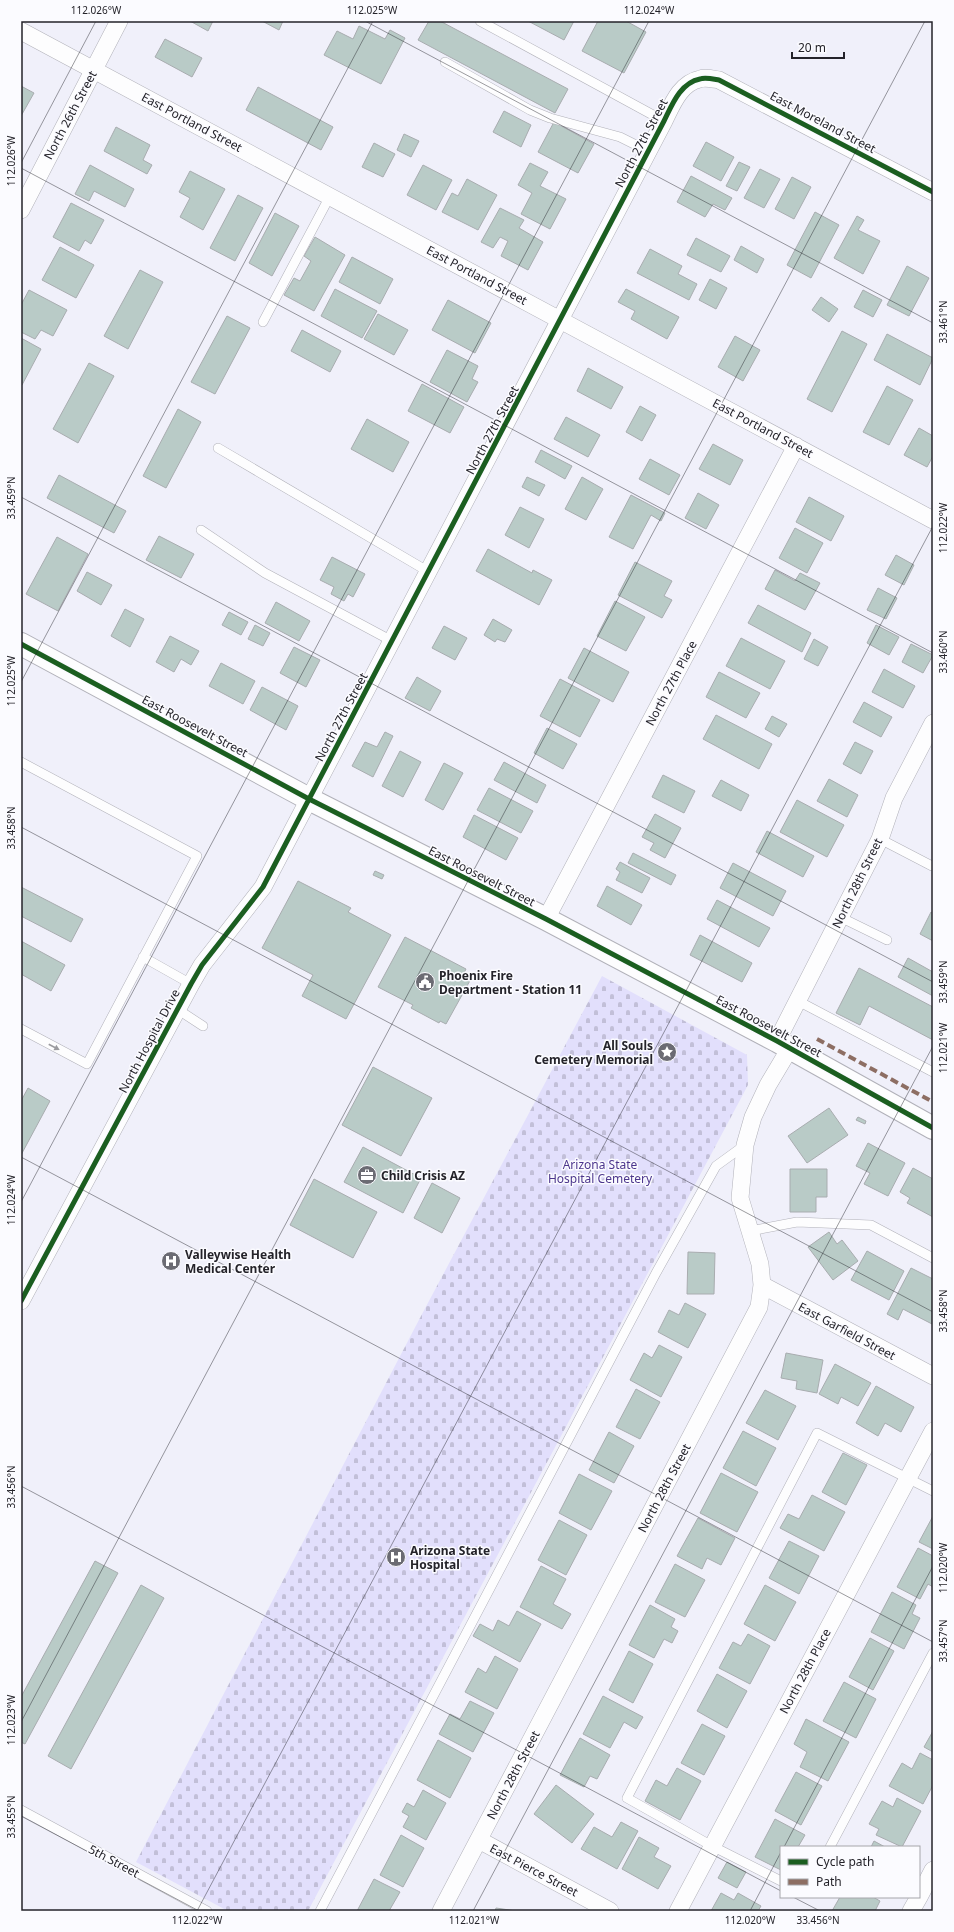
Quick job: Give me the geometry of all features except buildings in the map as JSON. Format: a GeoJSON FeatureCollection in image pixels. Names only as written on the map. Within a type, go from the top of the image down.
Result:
{"type":"FeatureCollection","features":[{"type":"Feature","properties":{"kind":"street","name":"North 26th Street"},"geometry":{"type":"LineString","coordinates":[[21,210],[119,21]]}},
{"type":"Feature","properties":{"kind":"street","name":"East Portland Street"},"geometry":{"type":"LineString","coordinates":[[21,31],[933,520]]}},
{"type":"Feature","properties":{"kind":"street","name":"North 27th Street"},"geometry":{"type":"LineString","coordinates":[[309,799],[561,320],[676,97],[686,85],[700,78]]}},
{"type":"Feature","properties":{"kind":"street","name":"East Moreland Street"},"geometry":{"type":"LineString","coordinates":[[700,78],[718,80],[733,86],[933,192]]}},
{"type":"Feature","properties":{"kind":"street","name":"North 27th Place"},"geometry":{"type":"LineString","coordinates":[[546,919],[796,446]]}},
{"type":"Feature","properties":{"kind":"street","name":"East Roosevelt Street"},"geometry":{"type":"LineString","coordinates":[[21,644],[309,799],[546,919],[784,1045],[933,1128]]}},
{"type":"Feature","properties":{"kind":"street","name":"North 28th Street"},"geometry":{"type":"LineString","coordinates":[[441,1911],[759,1307],[762,1285],[760,1264],[740,1198],[745,1145],[753,1116],[768,1085],[784,1045],[798,1001],[880,839],[894,798],[933,724]]}},
{"type":"Feature","properties":{"kind":"street","name":"North Hospital Drive"},"geometry":{"type":"LineString","coordinates":[[21,1301],[202,964],[263,887],[309,799]]}},
{"type":"Feature","properties":{"kind":"street","name":"East Garfield Street"},"geometry":{"type":"LineString","coordinates":[[762,1285],[933,1376]]}},
{"type":"Feature","properties":{"kind":"street","name":"North 28th Place"},"geometry":{"type":"LineString","coordinates":[[678,1911],[933,1431]]}},
{"type":"Feature","properties":{"kind":"street","name":"East Pierce Street"},"geometry":{"type":"LineString","coordinates":[[479,1840],[610,1911]]}},
{"type":"Feature","properties":{"kind":"street"},"geometry":{"type":"LineString","coordinates":[[920,1895],[933,1870]]}},
{"type":"Feature","properties":{"kind":"street"},"geometry":{"type":"LineString","coordinates":[[912,1911],[918,1898]]}},
{"type":"Feature","properties":{"kind":"lane"},"geometry":{"type":"LineString","coordinates":[[480,21],[664,121]]}},
{"type":"Feature","properties":{"kind":"lane"},"geometry":{"type":"LineString","coordinates":[[445,62],[550,118],[620,137],[648,151]]}},
{"type":"Feature","properties":{"kind":"lane"},"geometry":{"type":"LineString","coordinates":[[263,322],[330,196]]}},
{"type":"Feature","properties":{"kind":"lane"},"geometry":{"type":"LineString","coordinates":[[218,448],[429,572]]}},
{"type":"Feature","properties":{"kind":"lane"},"geometry":{"type":"LineString","coordinates":[[200,530],[265,574],[392,641]]}},
{"type":"Feature","properties":{"kind":"lane"},"geometry":{"type":"LineString","coordinates":[[21,762],[197,856],[87,1064],[21,1029]]}},
{"type":"Feature","properties":{"kind":"lane"},"geometry":{"type":"LineString","coordinates":[[880,839],[932,866]]}},
{"type":"Feature","properties":{"kind":"lane"},"geometry":{"type":"LineString","coordinates":[[840,917],[887,940]]}},
{"type":"Feature","properties":{"kind":"lane"},"geometry":{"type":"LineString","coordinates":[[143,957],[191,984]]}},
{"type":"Feature","properties":{"kind":"lane"},"geometry":{"type":"LineString","coordinates":[[798,1001],[933,1072]]}},
{"type":"Feature","properties":{"kind":"lane"},"geometry":{"type":"LineString","coordinates":[[177,1009],[203,1026]]}},
{"type":"Feature","properties":{"kind":"lane"},"geometry":{"type":"LineString","coordinates":[[320,1911],[645,1294],[708,1179],[716,1166],[745,1145]]}},
{"type":"Feature","properties":{"kind":"lane"},"geometry":{"type":"LineString","coordinates":[[750,1231],[797,1222],[871,1225],[933,1258]]}},
{"type":"Feature","properties":{"kind":"lane"},"geometry":{"type":"LineString","coordinates":[[780,1880],[712,1846],[627,1798],[817,1433],[933,1491]]}},
{"type":"Feature","properties":{"kind":"lane"},"geometry":{"type":"LineString","coordinates":[[831,1846],[933,1653]]}},
{"type":"Feature","properties":{"kind":"lane","name":"5th Street"},"geometry":{"type":"LineString","coordinates":[[21,1810],[207,1911]]}},
{"type":"Feature","properties":{"kind":"green space","name":"Arizona State Hospital Cemetery"},"geometry":{"type":"Polygon","coordinates":[[[602,976],[747,1055],[748,1085],[308,1911],[228,1911],[136,1862],[421,1316],[602,976]]]}},
{"type":"Feature","properties":{"kind":"marked path"},"geometry":{"type":"LineString","coordinates":[[817,1039],[933,1102]]}},
{"type":"Feature","properties":{"kind":"cycle path"},"geometry":{"type":"LineString","coordinates":[[21,1301],[202,965],[263,887],[670,108],[682,90],[693,81],[702,78],[719,80],[933,192]]}},
{"type":"Feature","properties":{"kind":"cycle path"},"geometry":{"type":"LineString","coordinates":[[21,644],[309,799],[546,919],[777,1041],[933,1128]]}},
{"type":"Feature","properties":{"kind":"place","name":"Phoenix Fire Department - Station 11"},"geometry":{"type":"Point","coordinates":[425,982]}},
{"type":"Feature","properties":{"kind":"place","name":"All Souls Cemetery Memorial"},"geometry":{"type":"Point","coordinates":[667,1052]}},
{"type":"Feature","properties":{"kind":"place","name":"Child Crisis AZ"},"geometry":{"type":"Point","coordinates":[367,1175]}},
{"type":"Feature","properties":{"kind":"place","name":"Valleywise Health Medical Center"},"geometry":{"type":"Point","coordinates":[171,1261]}},
{"type":"Feature","properties":{"kind":"place","name":"Arizona State Hospital"},"geometry":{"type":"Point","coordinates":[396,1557]}}]}
